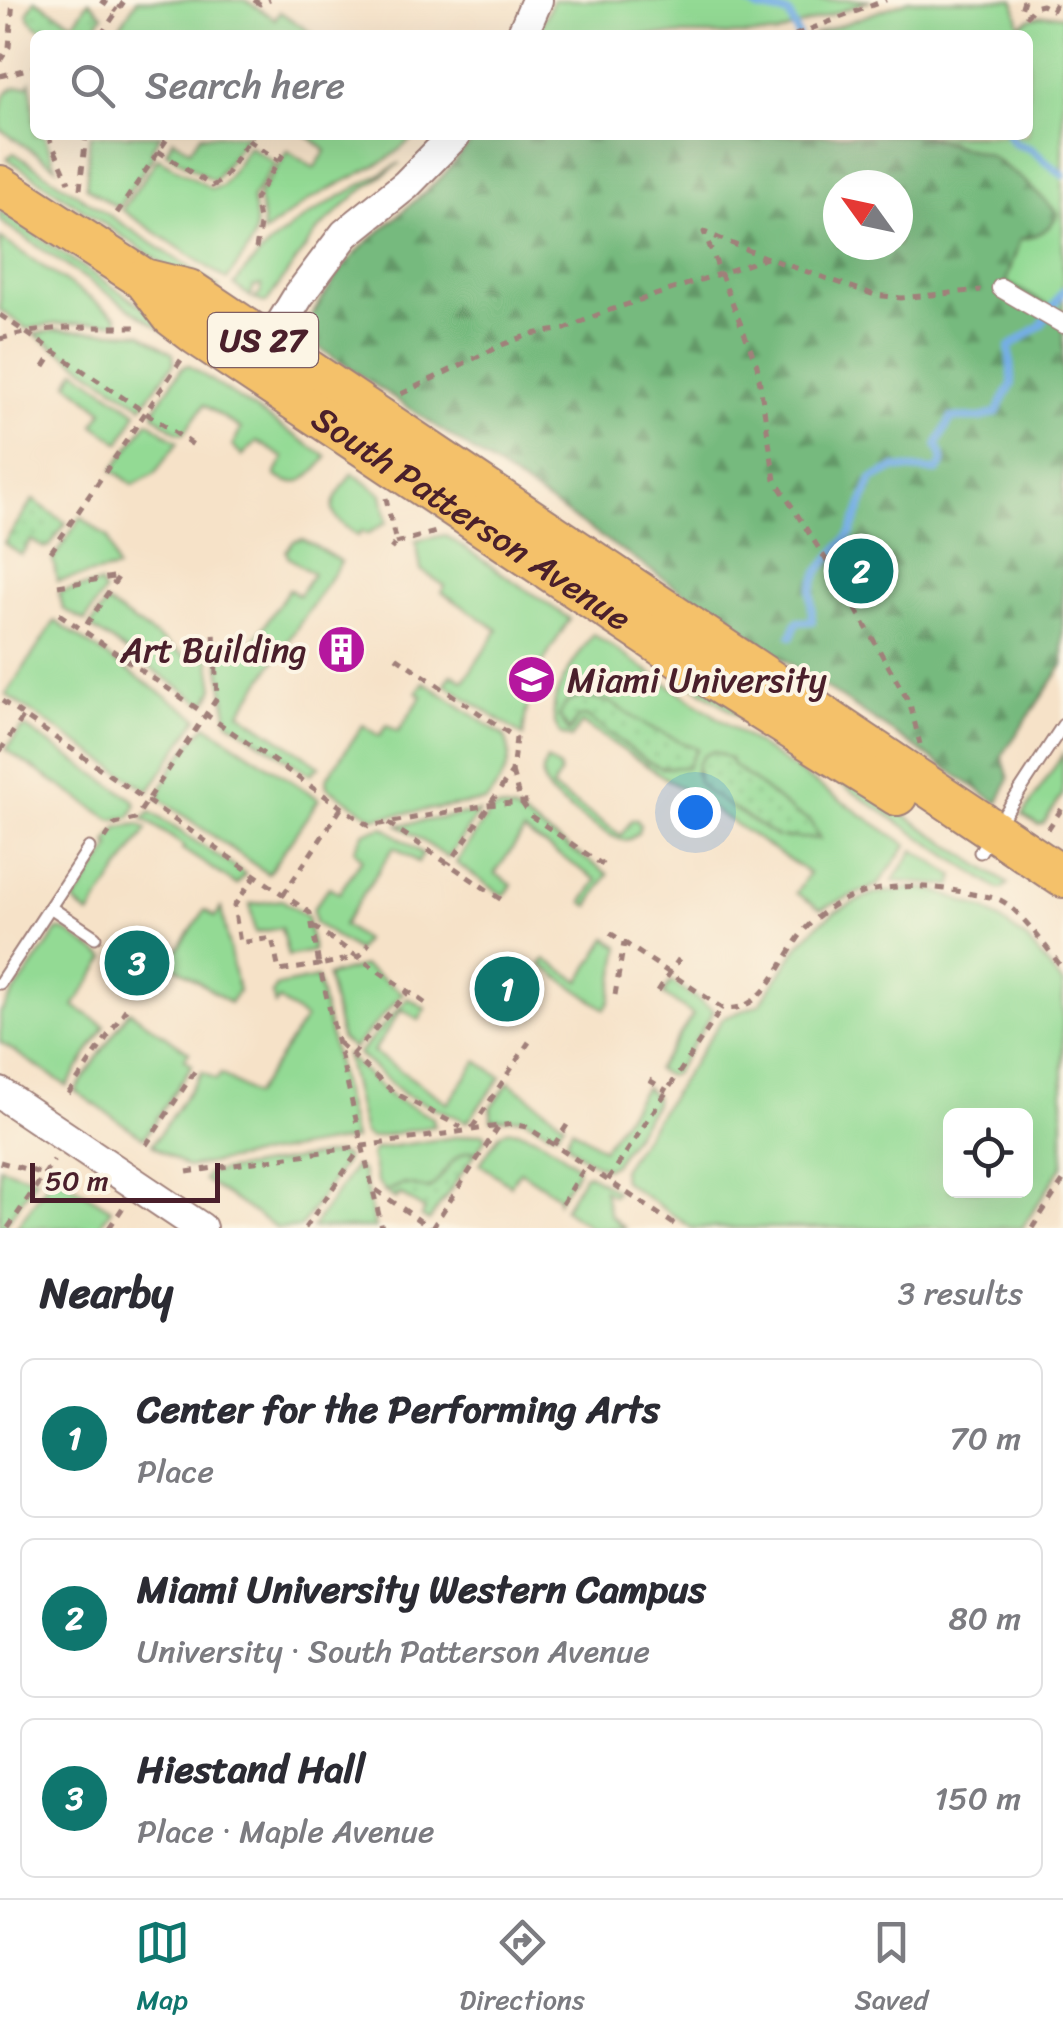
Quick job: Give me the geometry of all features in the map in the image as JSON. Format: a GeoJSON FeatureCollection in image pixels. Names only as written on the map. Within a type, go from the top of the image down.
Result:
{"type":"FeatureCollection","features":[{"type":"Feature","properties":{"kind":"highway","name":"South Patterson Avenue"},"geometry":{"type":"LineString","coordinates":[[0,186],[144,279],[189,290],[269,344],[987,841],[1063,908]]}},
{"type":"Feature","properties":{"kind":"highway","name":"South Patterson Avenue"},"geometry":{"type":"LineString","coordinates":[[144,279],[172,316],[198,335],[828,755],[987,841],[1063,877]]}},
{"type":"Feature","properties":{"kind":"street"},"geometry":{"type":"LineString","coordinates":[[524,30],[537,0]]}},
{"type":"Feature","properties":{"kind":"street"},"geometry":{"type":"LineString","coordinates":[[269,344],[299,295],[345,234],[406,185],[450,140]]}},
{"type":"Feature","properties":{"kind":"street"},"geometry":{"type":"LineString","coordinates":[[1001,288],[1063,324]]}},
{"type":"Feature","properties":{"kind":"street"},"geometry":{"type":"LineString","coordinates":[[0,1094],[201,1228]]}},
{"type":"Feature","properties":{"kind":"lane"},"geometry":{"type":"LineString","coordinates":[[987,841],[1063,724]]}},
{"type":"Feature","properties":{"kind":"lane"},"geometry":{"type":"LineString","coordinates":[[0,983],[89,848]]}},
{"type":"Feature","properties":{"kind":"lane"},"geometry":{"type":"LineString","coordinates":[[50,908],[95,937]]}},
{"type":"Feature","properties":{"kind":"path"},"geometry":{"type":"LineString","coordinates":[[0,61],[9,47],[13,0]]}},
{"type":"Feature","properties":{"kind":"path"},"geometry":{"type":"LineString","coordinates":[[101,0],[117,11]]}},
{"type":"Feature","properties":{"kind":"path"},"geometry":{"type":"LineString","coordinates":[[104,30],[124,0]]}},
{"type":"Feature","properties":{"kind":"path"},"geometry":{"type":"LineString","coordinates":[[254,0],[260,4],[270,0]]}},
{"type":"Feature","properties":{"kind":"path"},"geometry":{"type":"LineString","coordinates":[[809,30],[886,0]]}},
{"type":"Feature","properties":{"kind":"path"},"geometry":{"type":"LineString","coordinates":[[1024,0],[1021,10],[1028,15],[1034,7],[1042,5],[1052,10],[1056,3],[1052,0]]}},
{"type":"Feature","properties":{"kind":"path"},"geometry":{"type":"LineString","coordinates":[[0,76],[30,68]]}},
{"type":"Feature","properties":{"kind":"path"},"geometry":{"type":"LineString","coordinates":[[50,140],[69,182]]}},
{"type":"Feature","properties":{"kind":"path"},"geometry":{"type":"LineString","coordinates":[[80,189],[85,140]]}},
{"type":"Feature","properties":{"kind":"path"},"geometry":{"type":"LineString","coordinates":[[118,213],[166,140]]}},
{"type":"Feature","properties":{"kind":"path"},"geometry":{"type":"LineString","coordinates":[[158,152],[212,186],[222,180],[249,140]]}},
{"type":"Feature","properties":{"kind":"path"},"geometry":{"type":"LineString","coordinates":[[253,140],[279,161]]}},
{"type":"Feature","properties":{"kind":"path"},"geometry":{"type":"LineString","coordinates":[[256,249],[260,225],[255,199],[286,150]]}},
{"type":"Feature","properties":{"kind":"path"},"geometry":{"type":"LineString","coordinates":[[923,756],[910,704],[841,583],[775,480],[757,365],[704,232],[874,295],[901,298],[1001,288]]}},
{"type":"Feature","properties":{"kind":"path"},"geometry":{"type":"LineString","coordinates":[[388,399],[502,344],[565,328],[767,258]]}},
{"type":"Feature","properties":{"kind":"path"},"geometry":{"type":"LineString","coordinates":[[0,315],[195,446]]}},
{"type":"Feature","properties":{"kind":"path"},"geometry":{"type":"LineString","coordinates":[[0,339],[67,326],[145,327]]}},
{"type":"Feature","properties":{"kind":"path"},"geometry":{"type":"LineString","coordinates":[[44,367],[54,352]]}},
{"type":"Feature","properties":{"kind":"path"},"geometry":{"type":"LineString","coordinates":[[51,552],[186,353]]}},
{"type":"Feature","properties":{"kind":"path"},"geometry":{"type":"LineString","coordinates":[[383,486],[396,542]]}},
{"type":"Feature","properties":{"kind":"path"},"geometry":{"type":"LineString","coordinates":[[391,550],[396,542],[448,528]]}},
{"type":"Feature","properties":{"kind":"path"},"geometry":{"type":"LineString","coordinates":[[58,586],[128,573]]}},
{"type":"Feature","properties":{"kind":"path"},"geometry":{"type":"LineString","coordinates":[[84,630],[119,576]]}},
{"type":"Feature","properties":{"kind":"path"},"geometry":{"type":"LineString","coordinates":[[59,614],[369,826],[535,800]]}},
{"type":"Feature","properties":{"kind":"path"},"geometry":{"type":"LineString","coordinates":[[89,848],[103,841],[115,824],[135,819],[217,698],[214,630]]}},
{"type":"Feature","properties":{"kind":"path"},"geometry":{"type":"LineString","coordinates":[[396,657],[516,738],[512,772],[520,800],[531,816],[603,865]]}},
{"type":"Feature","properties":{"kind":"path"},"geometry":{"type":"LineString","coordinates":[[2,701],[310,914],[382,1228]]}},
{"type":"Feature","properties":{"kind":"path"},"geometry":{"type":"LineString","coordinates":[[0,751],[24,716]]}},
{"type":"Feature","properties":{"kind":"path"},"geometry":{"type":"LineString","coordinates":[[449,864],[512,772]]}},
{"type":"Feature","properties":{"kind":"path"},"geometry":{"type":"LineString","coordinates":[[283,895],[342,807]]}},
{"type":"Feature","properties":{"kind":"path"},"geometry":{"type":"LineString","coordinates":[[1044,836],[1063,807]]}},
{"type":"Feature","properties":{"kind":"path"},"geometry":{"type":"LineString","coordinates":[[385,821],[502,900]]}},
{"type":"Feature","properties":{"kind":"path"},"geometry":{"type":"LineString","coordinates":[[256,875],[234,906],[240,944],[272,938],[279,971],[359,957],[369,944]]}},
{"type":"Feature","properties":{"kind":"path"},"geometry":{"type":"LineString","coordinates":[[610,933],[722,1008],[735,1009],[757,999],[807,926],[857,896],[912,884],[1003,901],[1063,970]]}},
{"type":"Feature","properties":{"kind":"path"},"geometry":{"type":"LineString","coordinates":[[311,924],[429,1006]]}},
{"type":"Feature","properties":{"kind":"path"},"geometry":{"type":"LineString","coordinates":[[614,995],[624,942]]}},
{"type":"Feature","properties":{"kind":"path"},"geometry":{"type":"LineString","coordinates":[[658,991],[679,958]]}},
{"type":"Feature","properties":{"kind":"path"},"geometry":{"type":"LineString","coordinates":[[352,1055],[408,992]]}},
{"type":"Feature","properties":{"kind":"path"},"geometry":{"type":"LineString","coordinates":[[608,1180],[722,1008]]}},
{"type":"Feature","properties":{"kind":"path"},"geometry":{"type":"LineString","coordinates":[[68,1094],[126,1009]]}},
{"type":"Feature","properties":{"kind":"path"},"geometry":{"type":"LineString","coordinates":[[337,1041],[406,1101],[464,1129]]}},
{"type":"Feature","properties":{"kind":"path"},"geometry":{"type":"LineString","coordinates":[[472,1128],[529,1042]]}},
{"type":"Feature","properties":{"kind":"path"},"geometry":{"type":"LineString","coordinates":[[146,1146],[197,1068]]}},
{"type":"Feature","properties":{"kind":"path"},"geometry":{"type":"LineString","coordinates":[[649,1080],[667,1092]]}},
{"type":"Feature","properties":{"kind":"path"},"geometry":{"type":"LineString","coordinates":[[374,1188],[431,1228],[500,1125]]}},
{"type":"Feature","properties":{"kind":"path"},"geometry":{"type":"LineString","coordinates":[[554,1144],[568,1125]]}},
{"type":"Feature","properties":{"kind":"path"},"geometry":{"type":"LineString","coordinates":[[187,1172],[464,1129],[527,1127],[679,1228]]}},
{"type":"Feature","properties":{"kind":"path"},"geometry":{"type":"LineString","coordinates":[[8,1228],[68,1139]]}},
{"type":"Feature","properties":{"kind":"path"},"geometry":{"type":"LineString","coordinates":[[305,1228],[362,1147]]}},
{"type":"Feature","properties":{"kind":"path"},"geometry":{"type":"LineString","coordinates":[[0,1162],[44,1174]]}},
{"type":"Feature","properties":{"kind":"path"},"geometry":{"type":"LineString","coordinates":[[562,1204],[586,1166]]}},
{"type":"Feature","properties":{"kind":"path"},"geometry":{"type":"LineString","coordinates":[[1032,1228],[1063,1181]]}},
{"type":"Feature","properties":{"kind":"green space"},"geometry":{"type":"Polygon","coordinates":[[[35,0],[74,23],[89,1],[103,15],[93,30],[44,30],[27,14],[35,0]]]}},
{"type":"Feature","properties":{"kind":"green space"},"geometry":{"type":"Polygon","coordinates":[[[137,0],[245,0],[275,19],[280,12],[307,30],[117,30],[137,0]]]}},
{"type":"Feature","properties":{"kind":"green space"},"geometry":{"type":"Polygon","coordinates":[[[553,0],[871,0],[789,30],[539,30],[553,0]]]}},
{"type":"Feature","properties":{"kind":"green space"},"geometry":{"type":"Polygon","coordinates":[[[910,0],[1014,0],[1020,26],[1040,16],[1063,16],[1063,314],[1006,282],[1020,239],[1028,238],[950,142],[941,140],[1033,140],[1033,30],[827,30],[910,0]]]}},
{"type":"Feature","properties":{"kind":"green space"},"geometry":{"type":"Polygon","coordinates":[[[30,83],[30,140],[46,140],[56,167],[0,129],[1,105],[7,93],[30,83]]]}},
{"type":"Feature","properties":{"kind":"green space"},"geometry":{"type":"Polygon","coordinates":[[[90,140],[158,140],[151,150],[153,156],[118,208],[86,187],[90,140]]]}},
{"type":"Feature","properties":{"kind":"green space"},"geometry":{"type":"Polygon","coordinates":[[[172,140],[190,150],[197,140],[243,140],[214,181],[166,152],[172,140]]]}},
{"type":"Feature","properties":{"kind":"green space"},"geometry":{"type":"Polygon","coordinates":[[[313,140],[411,140],[388,159],[309,200],[262,234],[258,196],[288,151],[314,168],[326,151],[313,140]]]}},
{"type":"Feature","properties":{"kind":"green space"},"geometry":{"type":"Polygon","coordinates":[[[473,140],[936,140],[989,155],[1027,183],[1058,213],[1043,232],[1020,239],[1006,282],[1063,314],[1063,665],[1002,756],[1009,779],[998,803],[303,337],[304,328],[340,271],[440,179],[473,140]]]}},
{"type":"Feature","properties":{"kind":"green space"},"geometry":{"type":"Polygon","coordinates":[[[249,146],[275,163],[252,198],[256,224],[252,242],[227,280],[122,210],[158,158],[212,189],[222,186],[249,146]]]}},
{"type":"Feature","properties":{"kind":"green space"},"geometry":{"type":"Polygon","coordinates":[[[14,153],[219,287],[212,297],[7,158],[14,153]]]}},
{"type":"Feature","properties":{"kind":"green space"},"geometry":{"type":"Polygon","coordinates":[[[400,163],[356,195],[318,230],[266,303],[254,299],[261,293],[261,285],[253,287],[251,297],[234,285],[290,229],[400,163]]]}},
{"type":"Feature","properties":{"kind":"green space"},"geometry":{"type":"Polygon","coordinates":[[[0,211],[190,339],[180,342],[0,221],[0,211]]]}},
{"type":"Feature","properties":{"kind":"green space"},"geometry":{"type":"Polygon","coordinates":[[[0,238],[117,316],[118,322],[27,329],[0,310],[0,238]]]}},
{"type":"Feature","properties":{"kind":"green space"},"geometry":{"type":"Polygon","coordinates":[[[57,330],[141,333],[173,354],[174,363],[142,406],[34,334],[57,330]]]}},
{"type":"Feature","properties":{"kind":"green space"},"geometry":{"type":"Polygon","coordinates":[[[188,365],[327,457],[304,479],[283,480],[275,475],[284,458],[257,441],[242,456],[232,446],[241,429],[204,405],[184,433],[177,432],[155,416],[154,410],[181,369],[188,365]]]}},
{"type":"Feature","properties":{"kind":"green space"},"geometry":{"type":"Polygon","coordinates":[[[76,370],[137,412],[120,443],[94,425],[103,411],[68,383],[76,370]]]}},
{"type":"Feature","properties":{"kind":"green space"},"geometry":{"type":"Polygon","coordinates":[[[148,421],[178,442],[155,473],[133,485],[113,470],[148,421]]]}},
{"type":"Feature","properties":{"kind":"green space"},"geometry":{"type":"Polygon","coordinates":[[[352,473],[382,494],[387,522],[358,536],[339,520],[333,508],[352,473]]]}},
{"type":"Feature","properties":{"kind":"green space"},"geometry":{"type":"Polygon","coordinates":[[[33,500],[66,523],[50,546],[44,548],[31,540],[21,555],[4,543],[33,500]]]}},
{"type":"Feature","properties":{"kind":"green space"},"geometry":{"type":"Polygon","coordinates":[[[81,517],[108,538],[117,569],[57,581],[53,559],[81,517]]]}},
{"type":"Feature","properties":{"kind":"green space"},"geometry":{"type":"Polygon","coordinates":[[[445,535],[570,619],[538,674],[528,702],[523,736],[445,684],[452,674],[464,681],[498,630],[442,592],[445,586],[421,570],[416,541],[445,535]]]}},
{"type":"Feature","properties":{"kind":"green space"},"geometry":{"type":"Polygon","coordinates":[[[303,539],[341,562],[240,713],[320,766],[310,774],[228,721],[217,649],[220,642],[243,657],[289,589],[299,595],[313,574],[288,557],[286,551],[294,541],[303,539]]]}},
{"type":"Feature","properties":{"kind":"green space"},"geometry":{"type":"Polygon","coordinates":[[[100,584],[104,592],[85,621],[63,609],[59,592],[100,584]]]}},
{"type":"Feature","properties":{"kind":"green space"},"geometry":{"type":"Polygon","coordinates":[[[106,603],[194,662],[207,644],[214,688],[208,701],[201,702],[90,627],[106,603]]]}},
{"type":"Feature","properties":{"kind":"green space"},"geometry":{"type":"Polygon","coordinates":[[[55,621],[198,718],[149,791],[6,695],[55,621]]]}},
{"type":"Feature","properties":{"kind":"green space"},"geometry":{"type":"Polygon","coordinates":[[[603,625],[618,625],[1008,884],[998,889],[603,625]]]}},
{"type":"Feature","properties":{"kind":"green space"},"geometry":{"type":"Polygon","coordinates":[[[593,634],[907,845],[878,885],[821,909],[796,893],[809,873],[582,723],[571,738],[560,734],[555,721],[556,695],[593,634]],[[561,710],[570,731],[578,717],[586,716],[648,762],[696,750],[635,719],[561,710]],[[704,755],[695,773],[706,791],[787,838],[812,837],[811,821],[796,814],[730,759],[704,755]]]}},
{"type":"Feature","properties":{"kind":"green space"},"geometry":{"type":"Polygon","coordinates":[[[424,682],[504,736],[509,754],[506,770],[486,801],[374,818],[327,787],[326,779],[363,725],[379,736],[387,725],[398,732],[422,696],[417,692],[424,682]]]}},
{"type":"Feature","properties":{"kind":"green space"},"geometry":{"type":"Polygon","coordinates":[[[581,697],[608,701],[649,727],[697,749],[687,767],[662,768],[586,716],[578,717],[569,732],[559,716],[566,703],[581,697]]]}},
{"type":"Feature","properties":{"kind":"green space"},"geometry":{"type":"Polygon","coordinates":[[[206,725],[319,799],[268,874],[160,799],[171,770],[206,725]]]}},
{"type":"Feature","properties":{"kind":"green space"},"geometry":{"type":"Polygon","coordinates":[[[26,728],[134,800],[136,806],[130,817],[112,820],[6,750],[21,729],[26,728]]]}},
{"type":"Feature","properties":{"kind":"green space"},"geometry":{"type":"Polygon","coordinates":[[[714,751],[810,821],[820,839],[777,837],[706,791],[698,782],[697,765],[704,755],[714,751]]]}},
{"type":"Feature","properties":{"kind":"green space"},"geometry":{"type":"Polygon","coordinates":[[[1063,754],[1063,794],[1039,825],[1023,815],[1063,754]]]}},
{"type":"Feature","properties":{"kind":"green space"},"geometry":{"type":"Polygon","coordinates":[[[547,760],[560,773],[552,788],[621,835],[632,820],[637,820],[638,833],[624,840],[618,838],[561,802],[544,782],[547,760]]]}},
{"type":"Feature","properties":{"kind":"green space"},"geometry":{"type":"Polygon","coordinates":[[[499,808],[515,811],[608,874],[589,906],[583,902],[597,880],[524,832],[495,873],[512,885],[504,896],[456,863],[489,813],[499,808]]]}},
{"type":"Feature","properties":{"kind":"green space"},"geometry":{"type":"Polygon","coordinates":[[[151,812],[245,874],[237,885],[143,818],[151,812]]]}},
{"type":"Feature","properties":{"kind":"green space"},"geometry":{"type":"Polygon","coordinates":[[[479,812],[448,858],[399,825],[479,812]]]}},
{"type":"Feature","properties":{"kind":"green space"},"geometry":{"type":"Polygon","coordinates":[[[139,824],[147,829],[89,915],[74,902],[111,847],[107,843],[118,827],[139,824]]]}},
{"type":"Feature","properties":{"kind":"green space"},"geometry":{"type":"Polygon","coordinates":[[[384,827],[423,854],[418,862],[394,847],[343,925],[364,940],[357,951],[315,923],[313,909],[329,887],[339,893],[362,859],[354,850],[364,832],[384,827]]]}},
{"type":"Feature","properties":{"kind":"green space"},"geometry":{"type":"Polygon","coordinates":[[[914,850],[954,876],[952,886],[893,881],[914,850]]]}},
{"type":"Feature","properties":{"kind":"green space"},"geometry":{"type":"Polygon","coordinates":[[[914,888],[933,890],[986,910],[1027,940],[1063,984],[1063,1165],[1022,1228],[692,1228],[623,1181],[622,1169],[723,1018],[760,1004],[799,945],[836,911],[872,894],[914,888]]]}},
{"type":"Feature","properties":{"kind":"green space"},"geometry":{"type":"Polygon","coordinates":[[[282,900],[307,917],[313,951],[288,956],[281,928],[255,933],[250,904],[282,900]]]}},
{"type":"Feature","properties":{"kind":"green space"},"geometry":{"type":"Polygon","coordinates":[[[221,908],[238,991],[230,1003],[169,962],[205,910],[215,917],[221,908]]]}},
{"type":"Feature","properties":{"kind":"green space"},"geometry":{"type":"Polygon","coordinates":[[[58,930],[64,930],[106,958],[74,1006],[105,1026],[67,1086],[0,1042],[0,1013],[58,930]]]}},
{"type":"Feature","properties":{"kind":"green space"},"geometry":{"type":"Polygon","coordinates":[[[607,938],[620,947],[605,1009],[541,965],[545,959],[580,981],[607,938]]]}},
{"type":"Feature","properties":{"kind":"green space"},"geometry":{"type":"Polygon","coordinates":[[[363,966],[403,993],[353,1049],[341,1039],[327,976],[363,966]]]}},
{"type":"Feature","properties":{"kind":"green space"},"geometry":{"type":"Polygon","coordinates":[[[317,978],[354,1139],[187,1167],[152,1145],[202,1072],[216,1080],[221,1074],[254,1095],[305,1019],[279,1000],[275,1005],[272,994],[277,986],[317,978]]]}},
{"type":"Feature","properties":{"kind":"green space"},"geometry":{"type":"Polygon","coordinates":[[[671,981],[714,1011],[674,1074],[668,1076],[656,1070],[693,1015],[663,994],[671,981]]]}},
{"type":"Feature","properties":{"kind":"green space"},"geometry":{"type":"Polygon","coordinates":[[[408,998],[426,1009],[419,1020],[402,1009],[373,1052],[448,1103],[477,1061],[501,1077],[467,1122],[403,1094],[358,1054],[408,998]]]}},
{"type":"Feature","properties":{"kind":"green space"},"geometry":{"type":"Polygon","coordinates":[[[129,1011],[189,1052],[184,1059],[192,1065],[144,1138],[75,1091],[129,1011]]]}},
{"type":"Feature","properties":{"kind":"green space"},"geometry":{"type":"Polygon","coordinates":[[[346,1055],[391,1097],[433,1118],[434,1126],[370,1138],[364,1134],[346,1055]]]}},
{"type":"Feature","properties":{"kind":"green space"},"geometry":{"type":"Polygon","coordinates":[[[509,1082],[564,1123],[558,1131],[550,1132],[523,1118],[491,1119],[491,1108],[509,1082]]]}},
{"type":"Feature","properties":{"kind":"green space"},"geometry":{"type":"Polygon","coordinates":[[[645,1087],[655,1096],[655,1104],[614,1164],[607,1168],[596,1164],[566,1141],[572,1128],[603,1149],[645,1087]]]}},
{"type":"Feature","properties":{"kind":"green space"},"geometry":{"type":"Polygon","coordinates":[[[507,1130],[536,1137],[577,1166],[558,1201],[558,1196],[520,1171],[510,1185],[480,1164],[507,1130]]]}},
{"type":"Feature","properties":{"kind":"green space"},"geometry":{"type":"Polygon","coordinates":[[[483,1133],[486,1137],[475,1154],[473,1151],[443,1172],[428,1189],[403,1184],[385,1192],[377,1182],[371,1155],[375,1149],[483,1133]]]}},
{"type":"Feature","properties":{"kind":"green space"},"geometry":{"type":"Polygon","coordinates":[[[470,1151],[475,1154],[429,1221],[421,1216],[425,1210],[400,1194],[396,1199],[385,1192],[404,1184],[429,1189],[452,1162],[470,1151]]]}},
{"type":"Feature","properties":{"kind":"green space"},"geometry":{"type":"Polygon","coordinates":[[[338,1153],[345,1157],[345,1162],[300,1228],[277,1228],[204,1180],[208,1173],[338,1153]]]}},
{"type":"Feature","properties":{"kind":"green space"},"geometry":{"type":"Polygon","coordinates":[[[355,1166],[362,1171],[375,1228],[312,1228],[355,1166]]]}},
{"type":"Feature","properties":{"kind":"green space"},"geometry":{"type":"Polygon","coordinates":[[[0,1167],[36,1179],[3,1228],[0,1228],[0,1167]]]}},
{"type":"Feature","properties":{"kind":"green space"},"geometry":{"type":"Polygon","coordinates":[[[54,1174],[111,1209],[98,1228],[16,1228],[54,1174]]]}},
{"type":"Feature","properties":{"kind":"green space"},"geometry":{"type":"Polygon","coordinates":[[[589,1174],[616,1191],[613,1196],[604,1190],[610,1215],[624,1228],[591,1228],[564,1209],[584,1175],[589,1174]]]}},
{"type":"Feature","properties":{"kind":"waterway"},"geometry":{"type":"LineString","coordinates":[[743,0],[758,8],[789,14],[796,30]]}},
{"type":"Feature","properties":{"kind":"waterway"},"geometry":{"type":"LineString","coordinates":[[1012,140],[1031,149],[1063,175]]}},
{"type":"Feature","properties":{"kind":"waterway"},"geometry":{"type":"LineString","coordinates":[[791,636],[797,622],[812,621],[811,591],[818,572],[851,533],[872,479],[895,468],[937,471],[942,462],[937,445],[951,418],[981,418],[996,413],[1012,384],[1009,347],[1041,325],[1063,291]]}},
{"type":"Feature","properties":{"kind":"place","name":"Miami University Western Campus"},"geometry":{"type":"Point","coordinates":[861,571]}},
{"type":"Feature","properties":{"kind":"place","name":"Art Building"},"geometry":{"type":"Point","coordinates":[342,650]}},
{"type":"Feature","properties":{"kind":"place","name":"Miami University"},"geometry":{"type":"Point","coordinates":[532,680]}},
{"type":"Feature","properties":{"kind":"place","name":"Hiestand Hall"},"geometry":{"type":"Point","coordinates":[137,963]}},
{"type":"Feature","properties":{"kind":"place","name":"Center for the Performing Arts"},"geometry":{"type":"Point","coordinates":[507,989]}}]}
